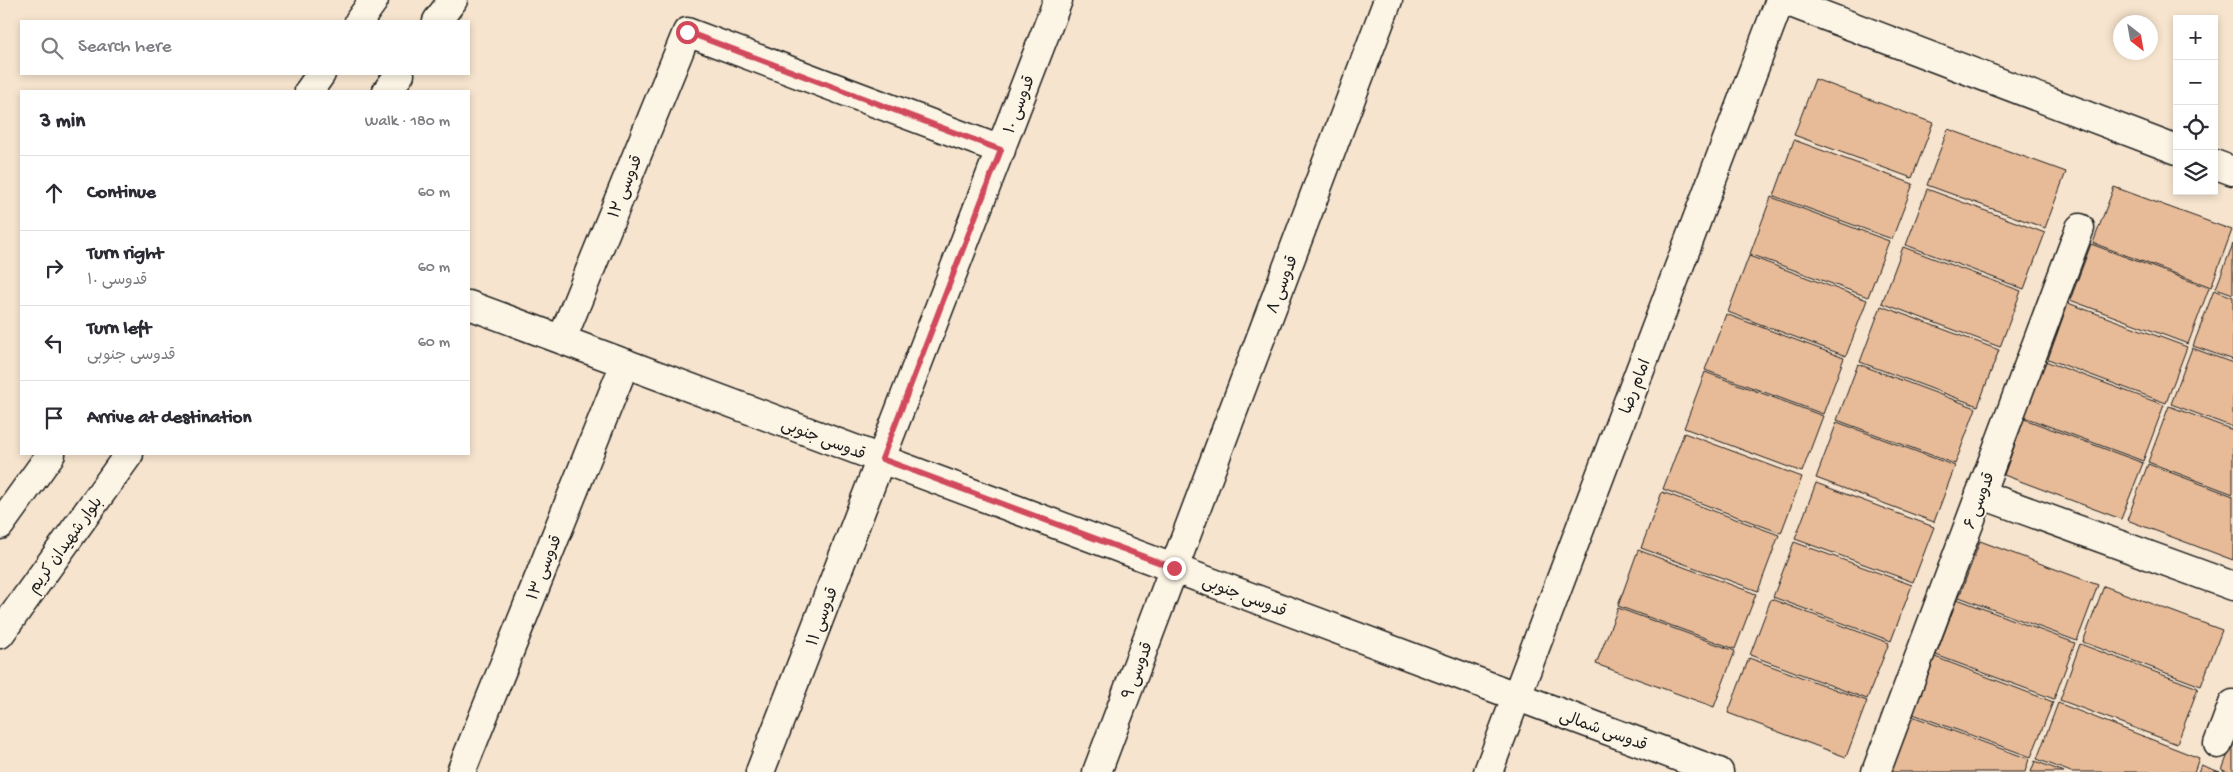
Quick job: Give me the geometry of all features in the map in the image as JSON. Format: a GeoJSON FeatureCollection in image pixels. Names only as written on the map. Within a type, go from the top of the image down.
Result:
{"type":"FeatureCollection","features":[{"type":"Feature","properties":{"kind":"street"},"geometry":{"type":"LineString","coordinates":[[360,20],[374,0]]}},
{"type":"Feature","properties":{"kind":"street"},"geometry":{"type":"LineString","coordinates":[[438,20],[453,0]]}},
{"type":"Feature","properties":{"kind":"street","name":"قدوسی ۱۰"},"geometry":{"type":"LineString","coordinates":[[882,459],[1058,0]]}},
{"type":"Feature","properties":{"kind":"street","name":"قدوسی ۸"},"geometry":{"type":"LineString","coordinates":[[1174,568],[1388,0]]}},
{"type":"Feature","properties":{"kind":"street"},"geometry":{"type":"LineString","coordinates":[[1782,0],[2173,148]]}},
{"type":"Feature","properties":{"kind":"street","name":"امام رضا"},"geometry":{"type":"LineString","coordinates":[[1488,772],[1782,0]]}},
{"type":"Feature","properties":{"kind":"street","name":"قدوسی ۱۲"},"geometry":{"type":"LineString","coordinates":[[562,339],[687,32],[1001,150]]}},
{"type":"Feature","properties":{"kind":"street"},"geometry":{"type":"LineString","coordinates":[[310,90],[320,75]]}},
{"type":"Feature","properties":{"kind":"street"},"geometry":{"type":"LineString","coordinates":[[388,90],[399,75]]}},
{"type":"Feature","properties":{"kind":"street"},"geometry":{"type":"LineString","coordinates":[[2218,165],[2233,171]]}},
{"type":"Feature","properties":{"kind":"street","name":"قدوسی ۶"},"geometry":{"type":"LineString","coordinates":[[1876,772],[2080,228]]}},
{"type":"Feature","properties":{"kind":"street","name":"قدوسی جنوبی"},"geometry":{"type":"LineString","coordinates":[[470,305],[1516,696]]}},
{"type":"Feature","properties":{"kind":"street","name":"قدوسی ۱۳"},"geometry":{"type":"LineString","coordinates":[[461,772],[625,363]]}},
{"type":"Feature","properties":{"kind":"street"},"geometry":{"type":"LineString","coordinates":[[0,525],[49,455]]}},
{"type":"Feature","properties":{"kind":"street","name":"بلوار شهیدان کریم"},"geometry":{"type":"LineString","coordinates":[[0,634],[128,455]]}},
{"type":"Feature","properties":{"kind":"street","name":"قدوسی ۱۱"},"geometry":{"type":"LineString","coordinates":[[760,772],[882,459]]}},
{"type":"Feature","properties":{"kind":"street"},"geometry":{"type":"LineString","coordinates":[[1980,494],[2233,586]]}},
{"type":"Feature","properties":{"kind":"street","name":"قدوسی ۹"},"geometry":{"type":"LineString","coordinates":[[1097,772],[1174,568]]}},
{"type":"Feature","properties":{"kind":"street","name":"قدوسی شمالی"},"geometry":{"type":"LineString","coordinates":[[1516,696],[1719,772]]}},
{"type":"Feature","properties":{"kind":"street"},"geometry":{"type":"LineString","coordinates":[[2218,744],[2233,704]]}},
{"type":"Feature","properties":{"kind":"building"},"geometry":{"type":"Polygon","coordinates":[[[1815,79],[1933,123],[1912,178],[1794,135],[1815,79]]]}},
{"type":"Feature","properties":{"kind":"building"},"geometry":{"type":"Polygon","coordinates":[[[1948,129],[2066,172],[2045,228],[1927,185],[1948,129]]]}},
{"type":"Feature","properties":{"kind":"building"},"geometry":{"type":"Polygon","coordinates":[[[1794,140],[1913,184],[1892,239],[1774,196],[1794,140]]]}},
{"type":"Feature","properties":{"kind":"building"},"geometry":{"type":"Polygon","coordinates":[[[2114,187],[2232,230],[2211,287],[2093,243],[2114,187]]]}},
{"type":"Feature","properties":{"kind":"building"},"geometry":{"type":"Polygon","coordinates":[[[1927,189],[2045,233],[2024,289],[1906,245],[1927,189]]]}},
{"type":"Feature","properties":{"kind":"building"},"geometry":{"type":"Polygon","coordinates":[[[1771,197],[1889,241],[1868,297],[1750,254],[1771,197]]]}},
{"type":"Feature","properties":{"kind":"building"},"geometry":{"type":"Polygon","coordinates":[[[2091,244],[2209,288],[2188,344],[2070,300],[2091,244]]]}},
{"type":"Feature","properties":{"kind":"building"},"geometry":{"type":"Polygon","coordinates":[[[2233,244],[2233,294],[2216,288],[2233,244]]]}},
{"type":"Feature","properties":{"kind":"building"},"geometry":{"type":"Polygon","coordinates":[[[1903,247],[2021,291],[2000,347],[1882,303],[1903,247]]]}},
{"type":"Feature","properties":{"kind":"building"},"geometry":{"type":"Polygon","coordinates":[[[1749,256],[1867,300],[1846,356],[1728,312],[1749,256]]]}},
{"type":"Feature","properties":{"kind":"building"},"geometry":{"type":"Polygon","coordinates":[[[2214,290],[2233,297],[2233,360],[2193,346],[2214,290]]]}},
{"type":"Feature","properties":{"kind":"building"},"geometry":{"type":"Polygon","coordinates":[[[2068,303],[2187,347],[2166,403],[2048,359],[2068,303]]]}},
{"type":"Feature","properties":{"kind":"building"},"geometry":{"type":"Polygon","coordinates":[[[1881,306],[1999,350],[1978,406],[1860,362],[1881,306]]]}},
{"type":"Feature","properties":{"kind":"building"},"geometry":{"type":"Polygon","coordinates":[[[1726,314],[1844,358],[1823,414],[1705,370],[1726,314]]]}},
{"type":"Feature","properties":{"kind":"building"},"geometry":{"type":"Polygon","coordinates":[[[2192,348],[2233,363],[2233,427],[2171,404],[2192,348]]]}},
{"type":"Feature","properties":{"kind":"building"},"geometry":{"type":"Polygon","coordinates":[[[2045,361],[2164,405],[2143,461],[2024,417],[2045,361]]]}},
{"type":"Feature","properties":{"kind":"building"},"geometry":{"type":"Polygon","coordinates":[[[1858,364],[1976,408],[1955,464],[1837,420],[1858,364]]]}},
{"type":"Feature","properties":{"kind":"building"},"geometry":{"type":"Polygon","coordinates":[[[1705,372],[1823,416],[1802,472],[1684,428],[1705,372]]]}},
{"type":"Feature","properties":{"kind":"building"},"geometry":{"type":"Polygon","coordinates":[[[2169,406],[2233,430],[2233,494],[2148,462],[2169,406]]]}},
{"type":"Feature","properties":{"kind":"building"},"geometry":{"type":"Polygon","coordinates":[[[2024,419],[2143,463],[2121,519],[2004,475],[2024,419]]]}},
{"type":"Feature","properties":{"kind":"building"},"geometry":{"type":"Polygon","coordinates":[[[1837,422],[1955,466],[1934,522],[1816,478],[1837,422]]]}},
{"type":"Feature","properties":{"kind":"building"},"geometry":{"type":"Polygon","coordinates":[[[1684,433],[1802,477],[1781,533],[1663,489],[1684,433]]]}},
{"type":"Feature","properties":{"kind":"building"},"geometry":{"type":"Polygon","coordinates":[[[2148,464],[2233,496],[2233,560],[2127,520],[2148,464]]]}},
{"type":"Feature","properties":{"kind":"building"},"geometry":{"type":"Polygon","coordinates":[[[1816,483],[1934,527],[1913,582],[1795,539],[1816,483]]]}},
{"type":"Feature","properties":{"kind":"building"},"geometry":{"type":"Polygon","coordinates":[[[1662,492],[1779,535],[1758,591],[1641,548],[1662,492]]]}},
{"type":"Feature","properties":{"kind":"building"},"geometry":{"type":"Polygon","coordinates":[[[1980,541],[2098,585],[2077,641],[1959,597],[1980,541]]]}},
{"type":"Feature","properties":{"kind":"building"},"geometry":{"type":"Polygon","coordinates":[[[1794,542],[1912,585],[1891,641],[1773,597],[1794,542]]]}},
{"type":"Feature","properties":{"kind":"building"},"geometry":{"type":"Polygon","coordinates":[[[1638,550],[1756,594],[1735,649],[1618,606],[1638,550]]]}},
{"type":"Feature","properties":{"kind":"building"},"geometry":{"type":"Polygon","coordinates":[[[2104,586],[2222,630],[2201,686],[2083,642],[2104,586]]]}},
{"type":"Feature","properties":{"kind":"building"},"geometry":{"type":"Polygon","coordinates":[[[1771,599],[1889,643],[1867,699],[1750,655],[1771,599]]]}},
{"type":"Feature","properties":{"kind":"building"},"geometry":{"type":"Polygon","coordinates":[[[1957,599],[2075,643],[2054,699],[1936,655],[1957,599]]]}},
{"type":"Feature","properties":{"kind":"building"},"geometry":{"type":"Polygon","coordinates":[[[1618,608],[1735,651],[1714,707],[1596,664],[1618,608]]]}},
{"type":"Feature","properties":{"kind":"building"},"geometry":{"type":"Polygon","coordinates":[[[2080,644],[2198,688],[2177,744],[2060,700],[2080,644]]]}},
{"type":"Feature","properties":{"kind":"building"},"geometry":{"type":"Polygon","coordinates":[[[1935,657],[2053,702],[2031,757],[1913,714],[1935,657]]]}},
{"type":"Feature","properties":{"kind":"building"},"geometry":{"type":"Polygon","coordinates":[[[1749,658],[1867,701],[1846,757],[1728,713],[1749,658]]]}},
{"type":"Feature","properties":{"kind":"building"},"geometry":{"type":"Polygon","coordinates":[[[2058,703],[2199,758],[2194,772],[2071,772],[2037,759],[2058,703]]]}},
{"type":"Feature","properties":{"kind":"building"},"geometry":{"type":"Polygon","coordinates":[[[1912,716],[2029,759],[2025,772],[1890,772],[1912,716]]]}},
{"type":"Feature","properties":{"kind":"building"},"geometry":{"type":"Polygon","coordinates":[[[2233,741],[2233,772],[2228,772],[2222,770],[2233,741]]]}},
{"type":"Feature","properties":{"kind":"building"},"geometry":{"type":"Polygon","coordinates":[[[2035,761],[2064,772],[2031,772],[2035,761]]]}},
{"type":"Feature","properties":{"kind":"building"},"geometry":{"type":"Polygon","coordinates":[[[2201,765],[2220,772],[2198,772],[2201,765]]]}},
{"type":"Feature","properties":{"kind":"route"},"geometry":{"type":"LineString","coordinates":[[687,32],[1001,150],[882,459],[1174,568]]}}]}
